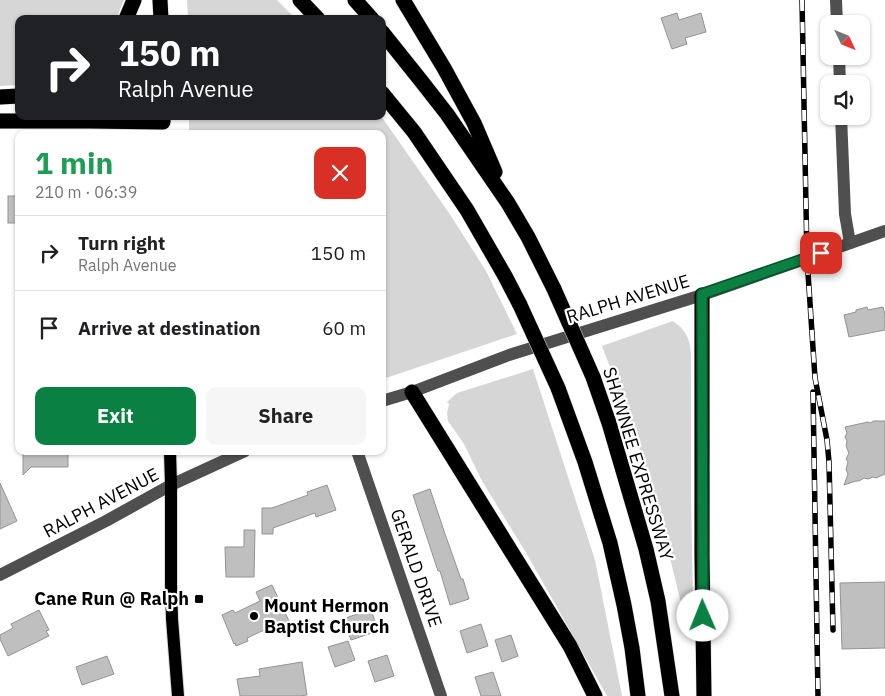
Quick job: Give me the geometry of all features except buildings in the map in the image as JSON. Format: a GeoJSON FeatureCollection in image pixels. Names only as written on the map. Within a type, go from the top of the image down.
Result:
{"type":"FeatureCollection","features":[{"type":"Feature","properties":{"kind":"highway"},"geometry":{"type":"LineString","coordinates":[[128,15],[134,0]]}},
{"type":"Feature","properties":{"kind":"highway"},"geometry":{"type":"LineString","coordinates":[[160,0],[161,15]]}},
{"type":"Feature","properties":{"kind":"highway"},"geometry":{"type":"LineString","coordinates":[[300,0],[314,15]]}},
{"type":"Feature","properties":{"kind":"highway"},"geometry":{"type":"LineString","coordinates":[[355,0],[368,15]]}},
{"type":"Feature","properties":{"kind":"highway"},"geometry":{"type":"LineString","coordinates":[[403,0],[444,68],[474,123],[508,203]]}},
{"type":"Feature","properties":{"kind":"highway","name":"SHAWNEE EXPRESSWAY"},"geometry":{"type":"LineString","coordinates":[[386,37],[447,114],[508,203],[528,237],[554,289],[593,377],[609,423],[646,550],[658,601],[672,696]]}},
{"type":"Feature","properties":{"kind":"highway"},"geometry":{"type":"LineString","coordinates":[[0,97],[15,96]]}},
{"type":"Feature","properties":{"kind":"highway"},"geometry":{"type":"LineString","coordinates":[[386,98],[414,132],[467,210],[520,305],[558,388],[585,462],[610,543],[631,639],[638,696]]}},
{"type":"Feature","properties":{"kind":"highway"},"geometry":{"type":"LineString","coordinates":[[0,121],[163,124]]}},
{"type":"Feature","properties":{"kind":"highway"},"geometry":{"type":"LineString","coordinates":[[702,294],[704,696]]}},
{"type":"Feature","properties":{"kind":"highway"},"geometry":{"type":"LineString","coordinates":[[412,392],[570,646],[595,696]]}},
{"type":"Feature","properties":{"kind":"main road"},"geometry":{"type":"LineString","coordinates":[[170,455],[172,619],[178,696]]}},
{"type":"Feature","properties":{"kind":"street"},"geometry":{"type":"LineString","coordinates":[[836,0],[837,15]]}},
{"type":"Feature","properties":{"kind":"street"},"geometry":{"type":"LineString","coordinates":[[841,125],[845,214],[850,244]]}},
{"type":"Feature","properties":{"kind":"street","name":"RALPH AVENUE"},"geometry":{"type":"LineString","coordinates":[[386,400],[412,392],[509,355],[702,294],[885,231]]}},
{"type":"Feature","properties":{"kind":"street","name":"RALPH AVENUE"},"geometry":{"type":"LineString","coordinates":[[0,575],[106,521],[171,485],[236,455]]}},
{"type":"Feature","properties":{"kind":"street","name":"GERALD DRIVE"},"geometry":{"type":"LineString","coordinates":[[358,455],[441,696]]}},
{"type":"Feature","properties":{"kind":"shaded area"},"geometry":{"type":"Polygon","coordinates":[[[0,0],[124,0],[118,15],[15,15],[15,85],[0,86],[0,0]]]}},
{"type":"Feature","properties":{"kind":"shaded area"},"geometry":{"type":"Polygon","coordinates":[[[187,0],[277,0],[292,15],[188,15],[187,0]]]}},
{"type":"Feature","properties":{"kind":"shaded area"},"geometry":{"type":"Polygon","coordinates":[[[189,120],[384,120],[449,213],[486,271],[517,334],[386,378],[386,130],[189,130],[189,120]]]}},
{"type":"Feature","properties":{"kind":"shaded area"},"geometry":{"type":"Polygon","coordinates":[[[673,321],[686,335],[690,344],[691,354],[693,599],[682,607],[647,471],[602,346],[673,321]]]}},
{"type":"Feature","properties":{"kind":"shaded area"},"geometry":{"type":"Polygon","coordinates":[[[533,369],[595,560],[622,696],[607,696],[528,556],[482,481],[464,444],[448,421],[449,404],[447,402],[457,393],[533,369]]]}},
{"type":"Feature","properties":{"kind":"railway"},"geometry":{"type":"LineString","coordinates":[[802,0],[807,258],[815,378],[827,440],[829,462],[833,630]]}},
{"type":"Feature","properties":{"kind":"railway"},"geometry":{"type":"LineString","coordinates":[[813,392],[818,696]]}},
{"type":"Feature","properties":{"kind":"place","name":"Cane Run @ Ralph"},"geometry":{"type":"Point","coordinates":[199,599]}},
{"type":"Feature","properties":{"kind":"place","name":"Mount Hermon Baptist Church"},"geometry":{"type":"Point","coordinates":[254,616]}},
{"type":"Feature","properties":{"kind":"route"},"geometry":{"type":"LineString","coordinates":[[703,616],[702,294],[821,253]]}}]}
